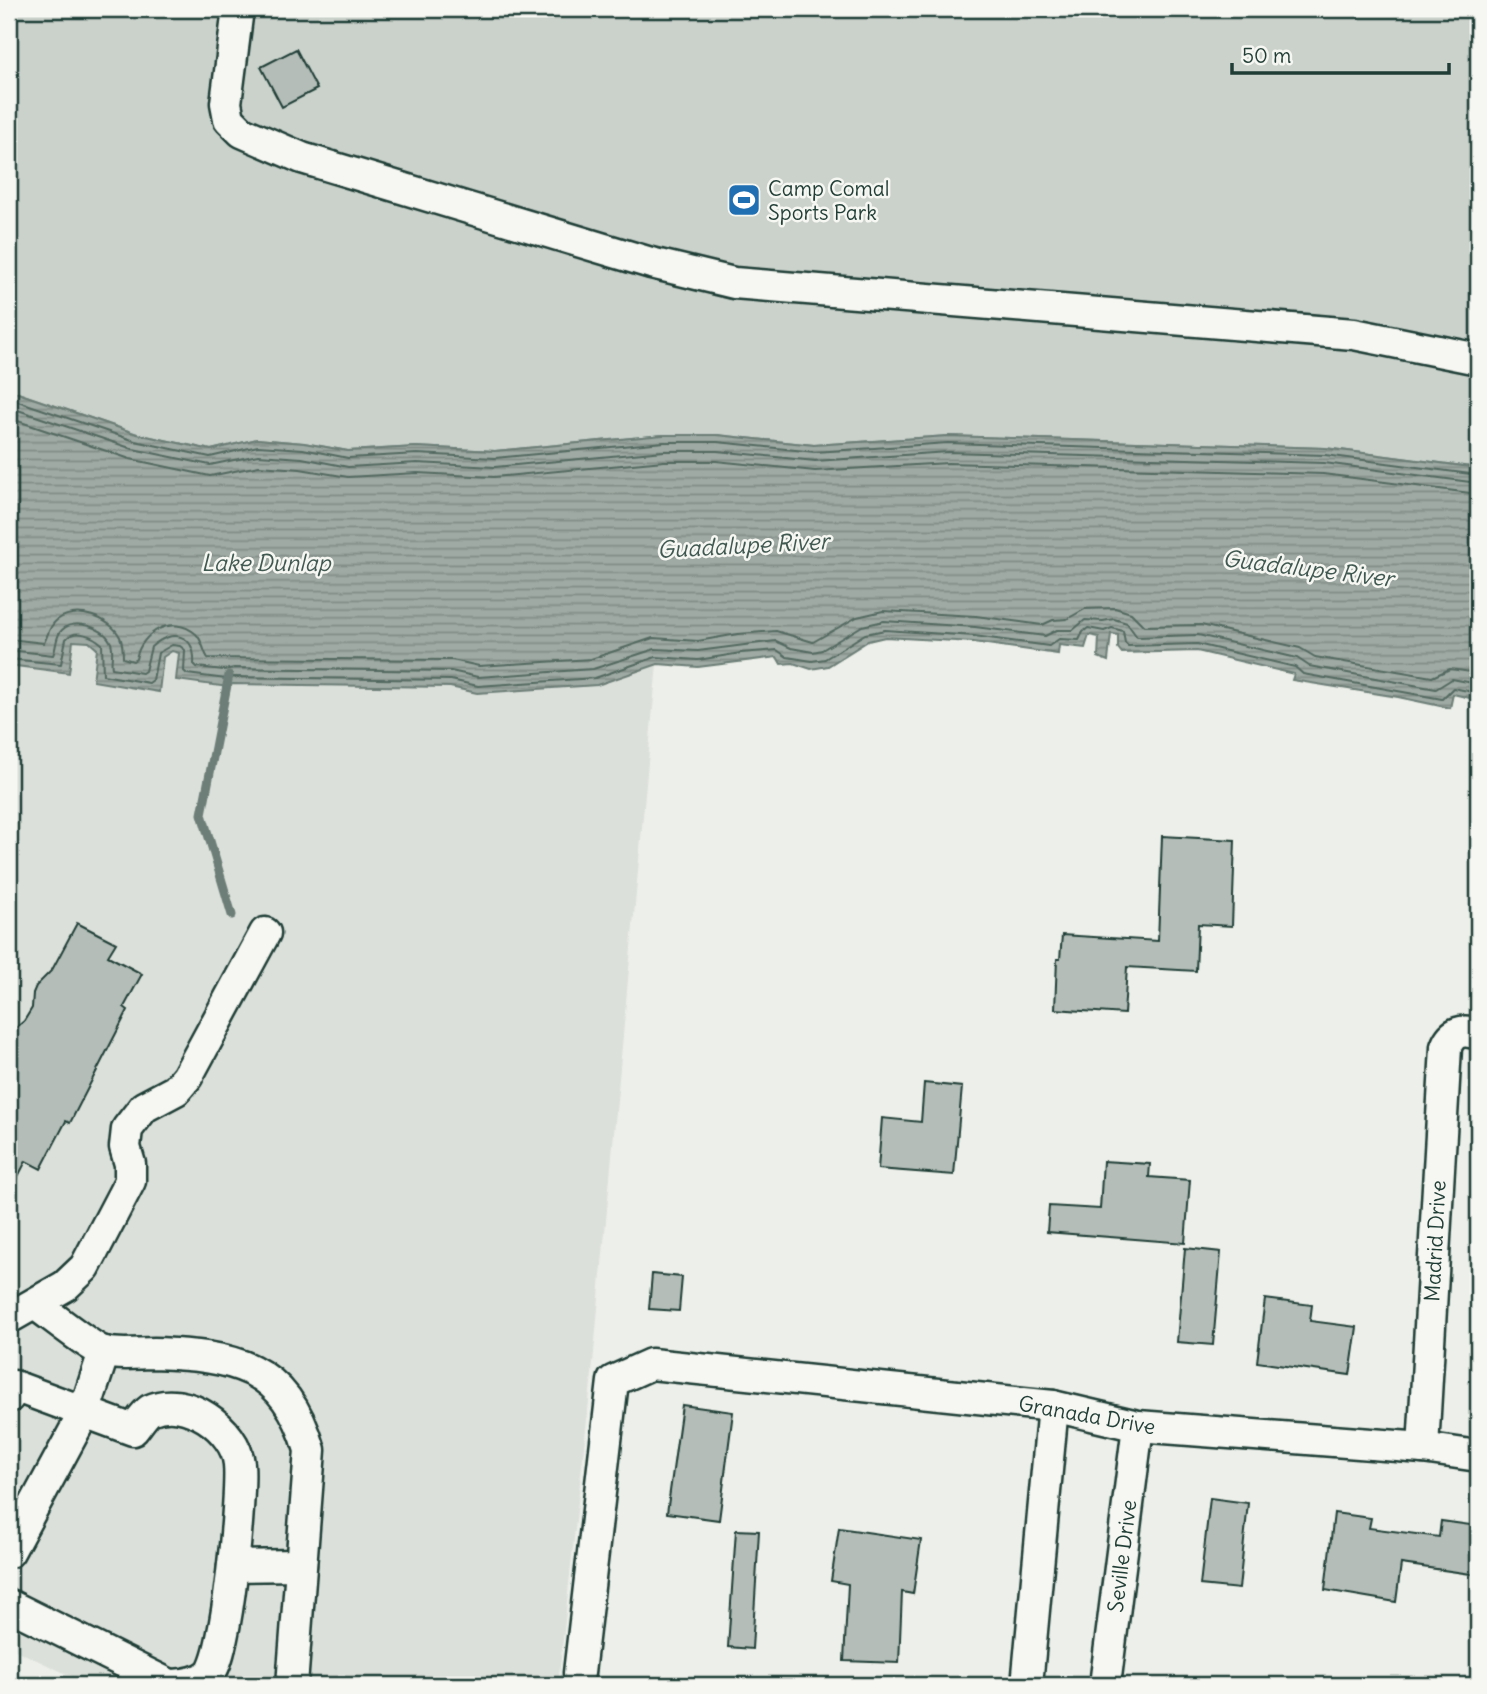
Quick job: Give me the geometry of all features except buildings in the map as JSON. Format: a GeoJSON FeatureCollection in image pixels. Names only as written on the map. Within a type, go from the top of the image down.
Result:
{"type":"FeatureCollection","features":[{"type":"Feature","properties":{"kind":"street"},"geometry":{"type":"LineString","coordinates":[[238,9],[226,103],[229,119],[242,132],[302,158],[651,263],[734,283],[775,288],[1354,334],[1478,359]]}},
{"type":"Feature","properties":{"kind":"street"},"geometry":{"type":"LineString","coordinates":[[18,1310],[65,1286],[85,1266],[131,1181],[125,1147],[127,1129],[144,1107],[176,1090],[187,1077],[265,933]]}},
{"type":"Feature","properties":{"kind":"street","name":"Madrid Drive"},"geometry":{"type":"LineString","coordinates":[[1423,1448],[1445,1053],[1448,1041],[1465,1035]]}},
{"type":"Feature","properties":{"kind":"street"},"geometry":{"type":"LineString","coordinates":[[18,1310],[104,1352],[188,1355],[228,1360],[256,1370],[280,1393],[302,1422],[310,1450],[292,1685]]}},
{"type":"Feature","properties":{"kind":"street"},"geometry":{"type":"LineString","coordinates":[[9,1552],[84,1413],[104,1352]]}},
{"type":"Feature","properties":{"kind":"street","name":"Granada Drive"},"geometry":{"type":"LineString","coordinates":[[579,1673],[614,1381],[651,1364],[1052,1406],[1138,1426],[1423,1448],[1478,1456]]}},
{"type":"Feature","properties":{"kind":"street"},"geometry":{"type":"LineString","coordinates":[[9,1397],[14,1386],[133,1430],[148,1411],[165,1406],[184,1409],[211,1421],[232,1441],[239,1464],[233,1566],[219,1656],[210,1674],[191,1683],[172,1685],[9,1605]]}},
{"type":"Feature","properties":{"kind":"street"},"geometry":{"type":"LineString","coordinates":[[1027,1685],[1052,1406]]}},
{"type":"Feature","properties":{"kind":"street","name":"Seville Drive"},"geometry":{"type":"LineString","coordinates":[[1105,1685],[1138,1426]]}},
{"type":"Feature","properties":{"kind":"street"},"geometry":{"type":"LineString","coordinates":[[233,1566],[301,1566]]}},
{"type":"Feature","properties":{"kind":"shaded area","name":"Camp Comal Sports Park"},"geometry":{"type":"Polygon","coordinates":[[[9,9],[1478,9],[1478,468],[1325,448],[948,436],[814,445],[717,435],[663,435],[495,451],[416,447],[348,451],[304,443],[257,439],[211,450],[137,434],[9,390],[9,9]]]}},
{"type":"Feature","properties":{"kind":"shaded area"},"geometry":{"type":"Polygon","coordinates":[[[72,640],[89,642],[97,649],[94,681],[158,692],[163,657],[172,651],[179,653],[176,680],[228,687],[233,684],[451,687],[477,693],[597,685],[657,664],[592,1374],[558,1685],[90,1685],[9,1647],[9,665],[68,673],[72,640]]]}},
{"type":"Feature","properties":{"kind":"water","name":"Lake Dunlap"},"geometry":{"type":"Polygon","coordinates":[[[9,390],[137,434],[211,450],[257,439],[304,443],[348,451],[416,447],[495,451],[663,435],[717,435],[814,445],[948,436],[1325,448],[1478,468],[1478,700],[1453,694],[1450,708],[1292,680],[1294,674],[1197,651],[1122,653],[1118,648],[1118,635],[1111,634],[1108,661],[1098,657],[1099,637],[1089,635],[1085,648],[1059,645],[1058,654],[973,642],[885,637],[868,641],[828,666],[811,669],[793,663],[781,664],[777,657],[698,667],[658,664],[597,685],[477,693],[450,687],[233,684],[228,687],[176,680],[179,653],[172,651],[163,657],[159,692],[93,681],[97,649],[89,642],[73,641],[69,673],[9,665],[9,390]]]}},
{"type":"Feature","properties":{"kind":"waterway"},"geometry":{"type":"LineString","coordinates":[[229,675],[202,814],[232,915]]}},
{"type":"Feature","properties":{"kind":"place","name":"Camp Comal Sports Park"},"geometry":{"type":"Point","coordinates":[744,200]}},
{"type":"Feature","properties":{"kind":"water label","name":"Guadalupe River"},"geometry":{"type":"Point","coordinates":[743,545]}},
{"type":"Feature","properties":{"kind":"water label","name":"Guadalupe River"},"geometry":{"type":"Point","coordinates":[1308,568]}}]}
